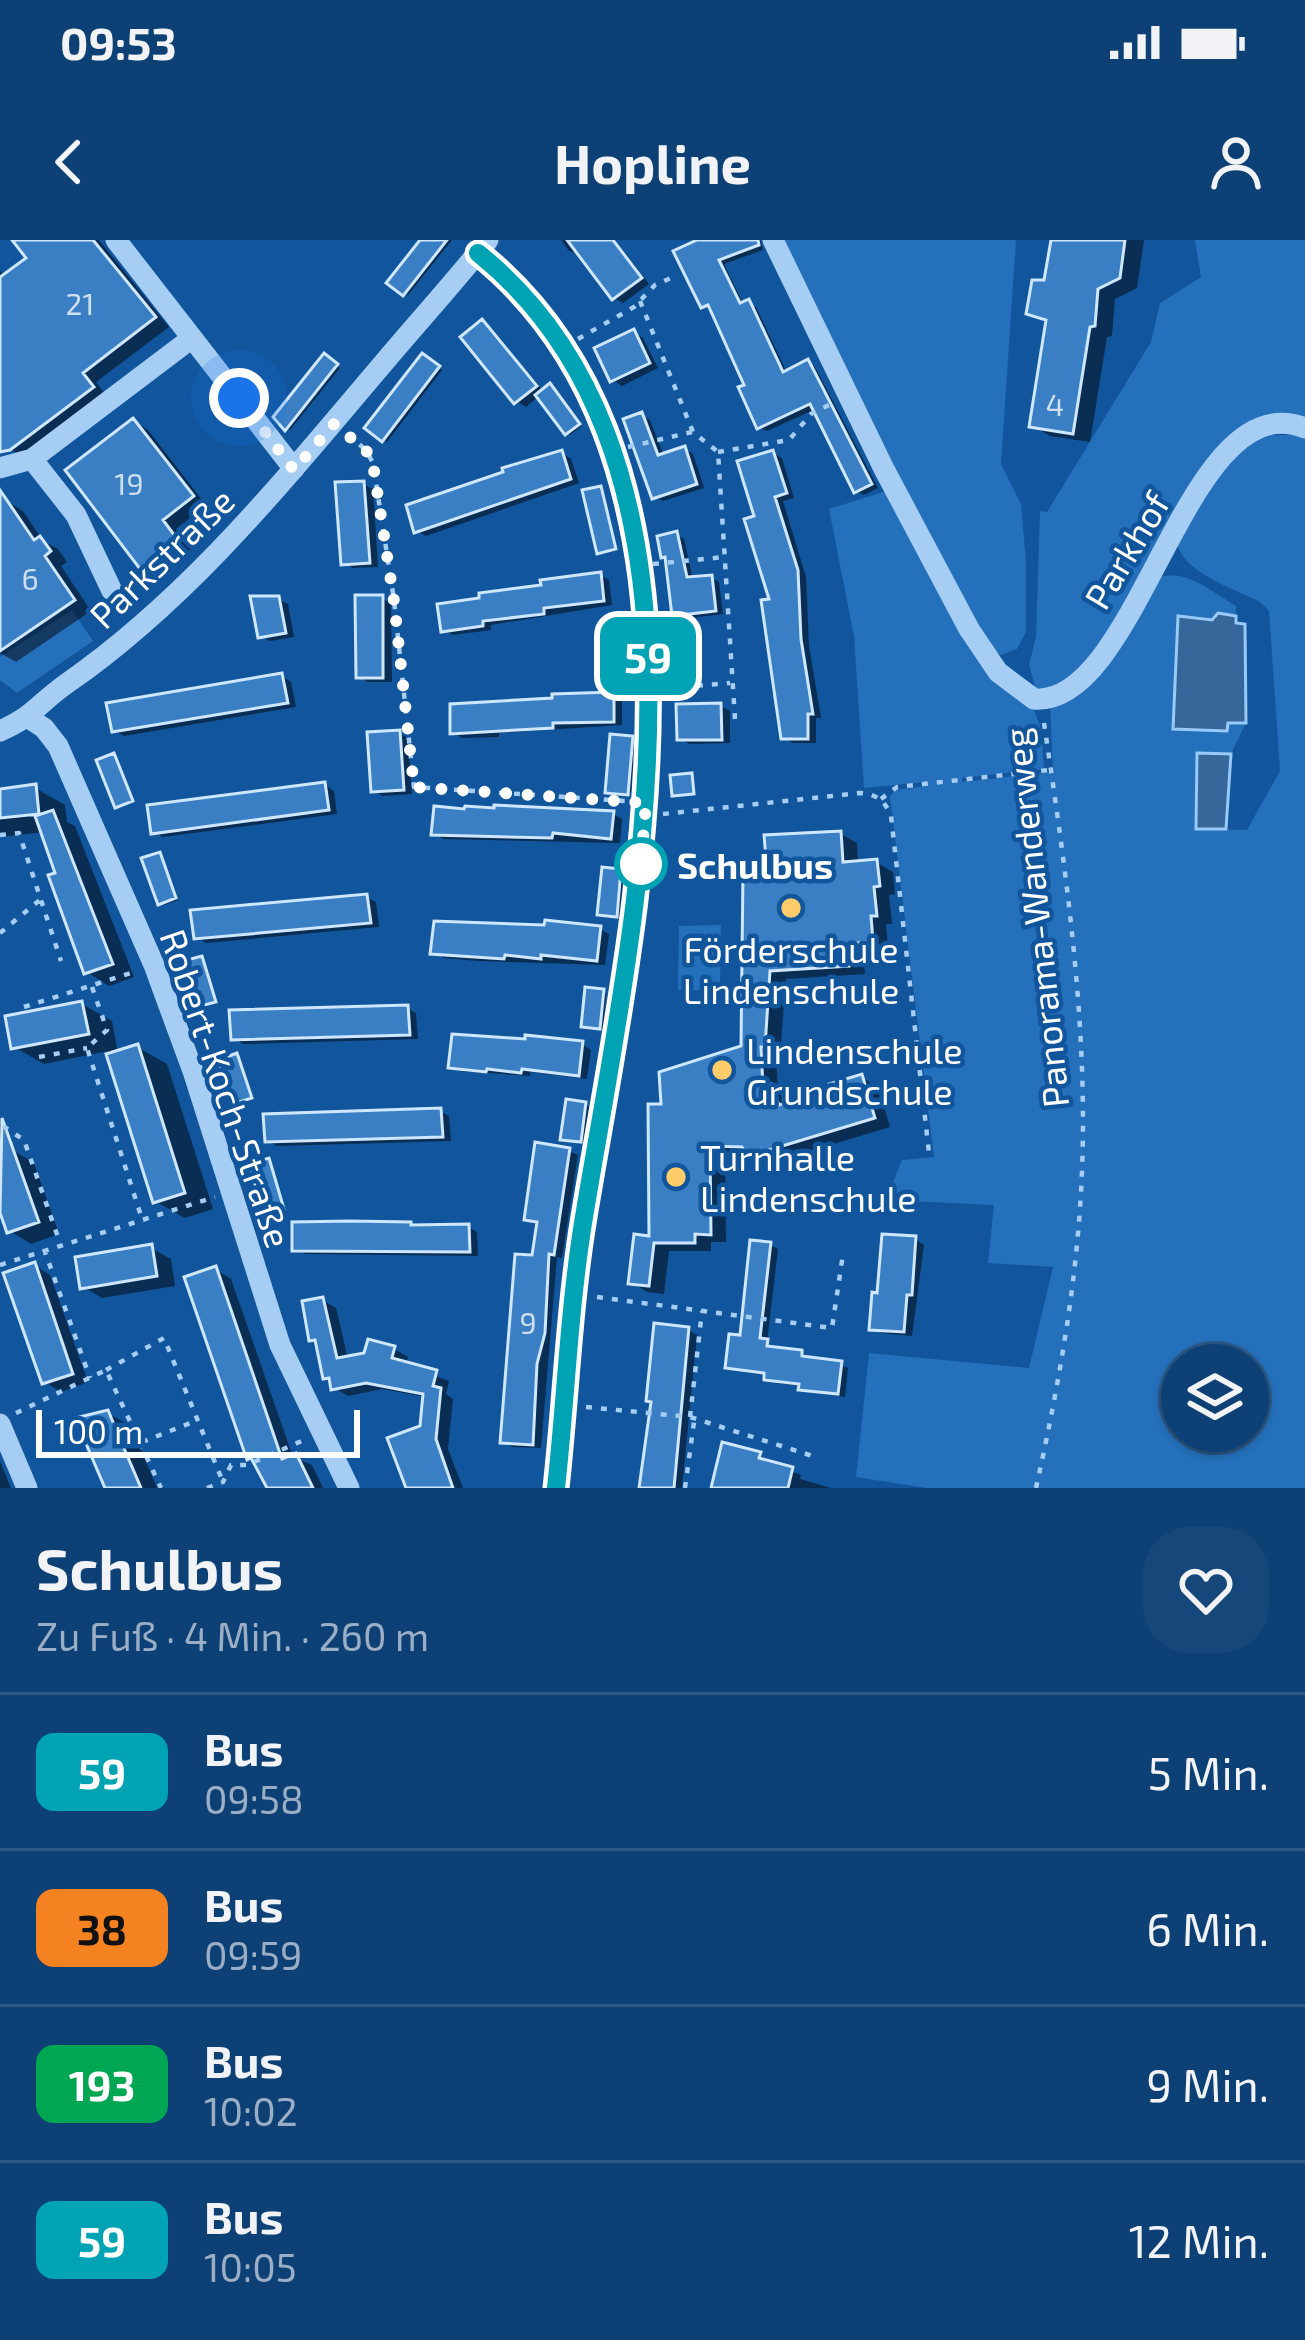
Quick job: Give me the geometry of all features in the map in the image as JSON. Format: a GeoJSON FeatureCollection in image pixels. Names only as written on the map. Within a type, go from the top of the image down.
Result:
{"type":"FeatureCollection","features":[{"type":"Feature","properties":{"kind":"street"},"geometry":{"type":"LineString","coordinates":[[116,240],[294,470]]}},
{"type":"Feature","properties":{"kind":"street"},"geometry":{"type":"LineString","coordinates":[[773,240],[919,538],[980,648],[1020,692],[1038,699]]}},
{"type":"Feature","properties":{"kind":"street"},"geometry":{"type":"LineString","coordinates":[[483,246],[562,348],[610,452],[638,566],[649,690],[646,808],[628,963],[574,1295],[556,1488]]}},
{"type":"Feature","properties":{"kind":"street","name":"Parkstraße"},"geometry":{"type":"LineString","coordinates":[[0,731],[30,719],[45,700],[143,627],[294,470],[483,246]]}},
{"type":"Feature","properties":{"kind":"street"},"geometry":{"type":"LineString","coordinates":[[0,468],[32,459],[192,338]]}},
{"type":"Feature","properties":{"kind":"street","name":"Parkhof"},"geometry":{"type":"LineString","coordinates":[[1038,699],[1069,691],[1099,658],[1196,495],[1234,443],[1264,424],[1286,422],[1305,428]]}},
{"type":"Feature","properties":{"kind":"street"},"geometry":{"type":"LineString","coordinates":[[32,459],[76,515],[112,591]]}},
{"type":"Feature","properties":{"kind":"street","name":"Robert-Koch-Straße"},"geometry":{"type":"LineString","coordinates":[[30,719],[58,746],[154,964],[209,1114],[280,1345],[349,1488]]}},
{"type":"Feature","properties":{"kind":"street"},"geometry":{"type":"LineString","coordinates":[[0,1422],[27,1488]]}},
{"type":"Feature","properties":{"kind":"path"},"geometry":{"type":"LineString","coordinates":[[562,348],[671,278]]}},
{"type":"Feature","properties":{"kind":"path"},"geometry":{"type":"LineString","coordinates":[[640,302],[692,432],[718,452],[789,440],[811,414]]}},
{"type":"Feature","properties":{"kind":"path"},"geometry":{"type":"LineString","coordinates":[[334,424],[366,450],[373,464],[414,787],[646,808],[672,815],[860,793],[881,799],[891,816],[929,1153]]}},
{"type":"Feature","properties":{"kind":"path"},"geometry":{"type":"LineString","coordinates":[[610,452],[692,432]]}},
{"type":"Feature","properties":{"kind":"path"},"geometry":{"type":"LineString","coordinates":[[718,452],[735,719]]}},
{"type":"Feature","properties":{"kind":"path"},"geometry":{"type":"LineString","coordinates":[[638,566],[725,557]]}},
{"type":"Feature","properties":{"kind":"path"},"geometry":{"type":"LineString","coordinates":[[649,690],[730,682]]}},
{"type":"Feature","properties":{"kind":"path","name":"Panorama-Wanderweg"},"geometry":{"type":"LineString","coordinates":[[1036,1488],[1071,1294],[1083,1146],[1076,984],[1038,699]]}},
{"type":"Feature","properties":{"kind":"path"},"geometry":{"type":"LineString","coordinates":[[881,799],[897,787],[1049,770]]}},
{"type":"Feature","properties":{"kind":"path"},"geometry":{"type":"LineString","coordinates":[[0,836],[19,833],[61,961]]}},
{"type":"Feature","properties":{"kind":"path"},"geometry":{"type":"LineString","coordinates":[[0,933],[41,899]]}},
{"type":"Feature","properties":{"kind":"path"},"geometry":{"type":"LineString","coordinates":[[24,1006],[154,964]]}},
{"type":"Feature","properties":{"kind":"path"},"geometry":{"type":"LineString","coordinates":[[39,1057],[88,1048],[107,1030],[92,987]]}},
{"type":"Feature","properties":{"kind":"path"},"geometry":{"type":"LineString","coordinates":[[88,1048],[143,1222]]}},
{"type":"Feature","properties":{"kind":"path"},"geometry":{"type":"LineString","coordinates":[[1,1125],[24,1140],[60,1243]]}},
{"type":"Feature","properties":{"kind":"path"},"geometry":{"type":"LineString","coordinates":[[0,1264],[232,1191]]}},
{"type":"Feature","properties":{"kind":"path"},"geometry":{"type":"LineString","coordinates":[[44,1249],[89,1378]]}},
{"type":"Feature","properties":{"kind":"path"},"geometry":{"type":"LineString","coordinates":[[574,1295],[832,1328],[843,1254]]}},
{"type":"Feature","properties":{"kind":"path"},"geometry":{"type":"LineString","coordinates":[[598,1297],[600,1285]]}},
{"type":"Feature","properties":{"kind":"path"},"geometry":{"type":"LineString","coordinates":[[685,1488],[702,1311]]}},
{"type":"Feature","properties":{"kind":"path"},"geometry":{"type":"LineString","coordinates":[[0,1422],[164,1338],[224,1481]]}},
{"type":"Feature","properties":{"kind":"path"},"geometry":{"type":"LineString","coordinates":[[106,1370],[165,1488]]}},
{"type":"Feature","properties":{"kind":"path"},"geometry":{"type":"LineString","coordinates":[[563,1407],[692,1419],[819,1458]]}},
{"type":"Feature","properties":{"kind":"path"},"geometry":{"type":"LineString","coordinates":[[141,1443],[198,1420]]}},
{"type":"Feature","properties":{"kind":"path"},"geometry":{"type":"LineString","coordinates":[[207,1488],[224,1481],[231,1465],[247,1465],[320,1433]]}},
{"type":"Feature","properties":{"kind":"shaded area"},"geometry":{"type":"Polygon","coordinates":[[[779,240],[1016,240],[1001,464],[1021,504],[1026,561],[1026,632],[1017,649],[1001,655],[985,645],[779,240]]]}},
{"type":"Feature","properties":{"kind":"shaded area"},"geometry":{"type":"Polygon","coordinates":[[[1195,240],[1305,240],[1305,420],[1268,415],[1230,438],[1128,604],[1068,685],[1036,690],[1029,665],[1036,637],[1040,511],[1047,512],[1151,342],[1160,303],[1201,277],[1195,240]]]}},
{"type":"Feature","properties":{"kind":"shaded area"},"geometry":{"type":"Polygon","coordinates":[[[1254,435],[1305,435],[1305,1488],[926,1488],[856,1477],[869,1353],[1029,1368],[1053,1267],[988,1263],[994,1205],[886,1200],[902,1160],[934,1157],[890,797],[895,790],[927,786],[925,782],[864,788],[854,636],[829,509],[886,491],[1033,707],[1041,729],[1044,769],[962,778],[962,782],[1053,772],[1050,705],[1064,700],[1157,578],[1188,578],[1236,606],[1236,616],[1218,613],[1173,728],[1226,731],[1227,723],[1246,723],[1231,754],[1197,754],[1197,829],[1247,830],[1280,771],[1269,611],[1200,572],[1177,544],[1204,493],[1254,435]]]}},
{"type":"Feature","properties":{"kind":"shaded area"},"geometry":{"type":"Polygon","coordinates":[[[72,610],[93,641],[17,693],[0,680],[0,657],[72,610]]]}},
{"type":"Feature","properties":{"kind":"shaded area"},"geometry":{"type":"Polygon","coordinates":[[[1218,613],[1236,616],[1236,623],[1245,624],[1246,723],[1228,723],[1227,731],[1173,729],[1178,616],[1212,620],[1218,613]]]}},
{"type":"Feature","properties":{"kind":"shaded area"},"geometry":{"type":"Polygon","coordinates":[[[1197,753],[1231,754],[1226,829],[1196,829],[1197,753]]]}},
{"type":"Feature","properties":{"kind":"shaded area"},"geometry":{"type":"Polygon","coordinates":[[[721,925],[720,990],[678,990],[679,926],[721,925]]]}},
{"type":"Feature","properties":{"kind":"building"},"geometry":{"type":"Polygon","coordinates":[[[12,240],[93,240],[156,317],[83,373],[94,387],[10,450],[0,452],[0,277],[26,258],[12,240]]]}},
{"type":"Feature","properties":{"kind":"building"},"geometry":{"type":"Polygon","coordinates":[[[420,240],[447,240],[403,296],[386,283],[420,240]]]}},
{"type":"Feature","properties":{"kind":"building"},"geometry":{"type":"Polygon","coordinates":[[[567,240],[613,240],[642,278],[612,300],[567,240]]]}},
{"type":"Feature","properties":{"kind":"building"},"geometry":{"type":"Polygon","coordinates":[[[697,240],[758,240],[759,245],[719,260],[740,303],[749,299],[783,372],[808,359],[872,484],[854,493],[810,404],[757,429],[738,387],[744,385],[708,305],[701,308],[673,251],[697,240]]]}},
{"type":"Feature","properties":{"kind":"building"},"geometry":{"type":"Polygon","coordinates":[[[1051,240],[1125,240],[1120,278],[1098,289],[1073,434],[1029,427],[1046,320],[1026,314],[1032,280],[1044,280],[1051,240]]]}},
{"type":"Feature","properties":{"kind":"building"},"geometry":{"type":"Polygon","coordinates":[[[482,319],[537,386],[514,404],[460,337],[482,319]]]}},
{"type":"Feature","properties":{"kind":"building"},"geometry":{"type":"Polygon","coordinates":[[[634,329],[650,363],[610,382],[594,348],[634,329]]]}},
{"type":"Feature","properties":{"kind":"building"},"geometry":{"type":"Polygon","coordinates":[[[324,353],[338,364],[285,431],[273,417],[324,353]]]}},
{"type":"Feature","properties":{"kind":"building"},"geometry":{"type":"Polygon","coordinates":[[[422,353],[440,366],[382,442],[364,428],[422,353]]]}},
{"type":"Feature","properties":{"kind":"building"},"geometry":{"type":"Polygon","coordinates":[[[550,383],[580,424],[565,435],[535,395],[550,383]]]}},
{"type":"Feature","properties":{"kind":"building"},"geometry":{"type":"Polygon","coordinates":[[[642,412],[658,455],[685,446],[697,484],[652,499],[623,419],[642,412]]]}},
{"type":"Feature","properties":{"kind":"building"},"geometry":{"type":"Polygon","coordinates":[[[133,418],[194,496],[163,520],[178,540],[140,569],[65,470],[133,418]]]}},
{"type":"Feature","properties":{"kind":"building"},"geometry":{"type":"Polygon","coordinates":[[[562,450],[571,479],[414,533],[406,505],[562,450]]]}},
{"type":"Feature","properties":{"kind":"building"},"geometry":{"type":"Polygon","coordinates":[[[773,450],[787,493],[775,497],[798,570],[801,639],[813,714],[808,714],[808,739],[781,739],[761,600],[769,599],[744,519],[754,516],[737,461],[773,450]]]}},
{"type":"Feature","properties":{"kind":"building"},"geometry":{"type":"Polygon","coordinates":[[[364,481],[370,563],[341,565],[335,482],[364,481]]]}},
{"type":"Feature","properties":{"kind":"building"},"geometry":{"type":"Polygon","coordinates":[[[601,486],[616,549],[597,554],[582,490],[601,486]]]}},
{"type":"Feature","properties":{"kind":"building"},"geometry":{"type":"Polygon","coordinates":[[[0,490],[34,540],[40,536],[51,551],[45,556],[75,600],[0,651],[0,490]]]}},
{"type":"Feature","properties":{"kind":"building"},"geometry":{"type":"Polygon","coordinates":[[[677,531],[687,577],[712,575],[716,611],[672,616],[665,557],[661,558],[657,536],[677,531]]]}},
{"type":"Feature","properties":{"kind":"building"},"geometry":{"type":"Polygon","coordinates":[[[601,572],[604,601],[544,608],[544,614],[483,621],[483,626],[441,632],[437,604],[541,585],[540,580],[601,572]]]}},
{"type":"Feature","properties":{"kind":"building"},"geometry":{"type":"Polygon","coordinates":[[[355,595],[383,595],[383,678],[356,678],[355,595]]]}},
{"type":"Feature","properties":{"kind":"building"},"geometry":{"type":"Polygon","coordinates":[[[250,596],[279,596],[286,633],[258,638],[250,596]]]}},
{"type":"Feature","properties":{"kind":"building"},"geometry":{"type":"Polygon","coordinates":[[[607,626],[625,626],[626,677],[608,678],[607,626]]]}},
{"type":"Feature","properties":{"kind":"building"},"geometry":{"type":"Polygon","coordinates":[[[689,658],[690,678],[670,679],[668,660],[689,658]]]}},
{"type":"Feature","properties":{"kind":"building"},"geometry":{"type":"Polygon","coordinates":[[[282,673],[288,703],[112,732],[106,703],[282,673]]]}},
{"type":"Feature","properties":{"kind":"building"},"geometry":{"type":"Polygon","coordinates":[[[614,692],[614,722],[450,734],[450,704],[614,692]]]}},
{"type":"Feature","properties":{"kind":"building"},"geometry":{"type":"Polygon","coordinates":[[[721,703],[722,740],[677,740],[676,704],[721,703]]]}},
{"type":"Feature","properties":{"kind":"building"},"geometry":{"type":"Polygon","coordinates":[[[400,730],[404,790],[371,792],[367,732],[400,730]]]}},
{"type":"Feature","properties":{"kind":"building"},"geometry":{"type":"Polygon","coordinates":[[[610,734],[633,736],[628,795],[605,793],[610,734]]]}},
{"type":"Feature","properties":{"kind":"building"},"geometry":{"type":"Polygon","coordinates":[[[114,753],[133,801],[115,808],[96,760],[114,753]]]}},
{"type":"Feature","properties":{"kind":"building"},"geometry":{"type":"Polygon","coordinates":[[[692,773],[694,794],[672,796],[670,775],[692,773]]]}},
{"type":"Feature","properties":{"kind":"building"},"geometry":{"type":"Polygon","coordinates":[[[325,782],[329,810],[151,834],[147,805],[325,782]]]}},
{"type":"Feature","properties":{"kind":"building"},"geometry":{"type":"Polygon","coordinates":[[[36,784],[39,814],[0,818],[0,789],[36,784]]]}},
{"type":"Feature","properties":{"kind":"building"},"geometry":{"type":"Polygon","coordinates":[[[434,806],[614,811],[611,839],[553,833],[552,838],[431,835],[434,806]]]}},
{"type":"Feature","properties":{"kind":"building"},"geometry":{"type":"Polygon","coordinates":[[[53,810],[113,964],[84,974],[48,875],[55,873],[35,816],[53,810]]]}},
{"type":"Feature","properties":{"kind":"building"},"geometry":{"type":"Polygon","coordinates":[[[841,831],[843,862],[877,859],[880,886],[874,887],[873,941],[848,944],[849,966],[770,971],[765,1047],[761,1047],[763,1088],[771,1084],[779,1105],[862,1074],[875,1118],[746,1157],[742,1147],[710,1146],[711,1235],[695,1234],[695,1243],[654,1243],[649,1286],[628,1284],[634,1234],[649,1236],[648,1104],[661,1104],[659,1072],[741,1046],[743,872],[767,871],[764,835],[841,831]]]}},
{"type":"Feature","properties":{"kind":"building"},"geometry":{"type":"Polygon","coordinates":[[[160,852],[176,898],[158,905],[141,858],[160,852]]]}},
{"type":"Feature","properties":{"kind":"building"},"geometry":{"type":"Polygon","coordinates":[[[602,867],[621,869],[617,917],[597,915],[602,867]]]}},
{"type":"Feature","properties":{"kind":"building"},"geometry":{"type":"Polygon","coordinates":[[[367,894],[371,923],[194,939],[190,910],[367,894]]]}},
{"type":"Feature","properties":{"kind":"building"},"geometry":{"type":"Polygon","coordinates":[[[545,920],[601,926],[597,961],[541,955],[541,959],[505,955],[504,959],[430,954],[434,921],[544,925],[545,920]]]}},
{"type":"Feature","properties":{"kind":"building"},"geometry":{"type":"Polygon","coordinates":[[[202,956],[216,1002],[197,1007],[183,961],[202,956]]]}},
{"type":"Feature","properties":{"kind":"building"},"geometry":{"type":"Polygon","coordinates":[[[585,987],[604,989],[600,1029],[581,1027],[585,987]]]}},
{"type":"Feature","properties":{"kind":"building"},"geometry":{"type":"Polygon","coordinates":[[[82,1001],[89,1034],[11,1049],[5,1016],[82,1001]]]}},
{"type":"Feature","properties":{"kind":"building"},"geometry":{"type":"Polygon","coordinates":[[[408,1005],[410,1035],[231,1040],[229,1010],[408,1005]]]}},
{"type":"Feature","properties":{"kind":"building"},"geometry":{"type":"Polygon","coordinates":[[[452,1034],[583,1041],[579,1076],[448,1068],[452,1034]]]}},
{"type":"Feature","properties":{"kind":"building"},"geometry":{"type":"Polygon","coordinates":[[[138,1044],[185,1193],[153,1203],[106,1054],[138,1044]]]}},
{"type":"Feature","properties":{"kind":"building"},"geometry":{"type":"Polygon","coordinates":[[[237,1053],[252,1098],[233,1104],[218,1060],[237,1053]]]}},
{"type":"Feature","properties":{"kind":"building"},"geometry":{"type":"Polygon","coordinates":[[[566,1099],[586,1102],[581,1142],[560,1140],[566,1099]]]}},
{"type":"Feature","properties":{"kind":"building"},"geometry":{"type":"Polygon","coordinates":[[[441,1108],[443,1137],[265,1142],[263,1114],[441,1108]]]}},
{"type":"Feature","properties":{"kind":"building"},"geometry":{"type":"Polygon","coordinates":[[[2,1118],[39,1222],[7,1233],[0,1213],[2,1118]]]}},
{"type":"Feature","properties":{"kind":"building"},"geometry":{"type":"Polygon","coordinates":[[[535,1142],[570,1148],[554,1255],[549,1254],[533,1445],[500,1443],[515,1254],[532,1255],[537,1222],[524,1220],[535,1142]]]}},
{"type":"Feature","properties":{"kind":"building"},"geometry":{"type":"Polygon","coordinates":[[[269,1158],[284,1209],[264,1215],[249,1164],[269,1158]]]}},
{"type":"Feature","properties":{"kind":"building"},"geometry":{"type":"Polygon","coordinates":[[[292,1222],[469,1224],[470,1252],[292,1251],[292,1222]]]}},
{"type":"Feature","properties":{"kind":"building"},"geometry":{"type":"Polygon","coordinates":[[[882,1234],[916,1236],[904,1332],[869,1330],[882,1234]]]}},
{"type":"Feature","properties":{"kind":"building"},"geometry":{"type":"Polygon","coordinates":[[[750,1240],[771,1242],[760,1338],[768,1339],[767,1346],[802,1350],[802,1356],[842,1361],[838,1394],[798,1390],[799,1384],[764,1380],[764,1373],[725,1368],[729,1334],[740,1335],[750,1240]]]}},
{"type":"Feature","properties":{"kind":"building"},"geometry":{"type":"Polygon","coordinates":[[[152,1244],[157,1276],[80,1289],[75,1257],[152,1244]]]}},
{"type":"Feature","properties":{"kind":"building"},"geometry":{"type":"Polygon","coordinates":[[[35,1262],[73,1374],[42,1384],[3,1273],[35,1262]]]}},
{"type":"Feature","properties":{"kind":"building"},"geometry":{"type":"Polygon","coordinates":[[[216,1266],[282,1459],[296,1453],[313,1488],[267,1488],[251,1458],[247,1460],[184,1277],[216,1266]]]}},
{"type":"Feature","properties":{"kind":"building"},"geometry":{"type":"Polygon","coordinates":[[[323,1297],[337,1358],[364,1353],[368,1339],[395,1346],[392,1358],[437,1370],[433,1386],[441,1388],[436,1439],[453,1488],[406,1488],[387,1438],[420,1426],[423,1394],[366,1383],[331,1390],[329,1378],[323,1379],[315,1340],[309,1341],[302,1301],[323,1297]]]}},
{"type":"Feature","properties":{"kind":"building"},"geometry":{"type":"Polygon","coordinates":[[[654,1323],[689,1327],[674,1488],[639,1488],[651,1402],[646,1401],[654,1323]]]}},
{"type":"Feature","properties":{"kind":"building"},"geometry":{"type":"Polygon","coordinates":[[[108,1410],[141,1488],[105,1488],[75,1418],[108,1410]]]}},
{"type":"Feature","properties":{"kind":"building"},"geometry":{"type":"Polygon","coordinates":[[[722,1442],[793,1467],[788,1488],[711,1488],[722,1442]]]}},
{"type":"Feature","properties":{"kind":"bus line","name":"59"},"geometry":{"type":"LineString","coordinates":[[478,253],[536,310],[572,363],[592,406],[615,467],[632,533],[648,653],[646,813],[628,963],[579,1251],[556,1488]]}},
{"type":"Feature","properties":{"kind":"place","name":"Schulbus"},"geometry":{"type":"Point","coordinates":[641,864]}},
{"type":"Feature","properties":{"kind":"place","name":"Förderschule Lindenschule"},"geometry":{"type":"Point","coordinates":[791,908]}},
{"type":"Feature","properties":{"kind":"place","name":"Lindenschule Grundschule"},"geometry":{"type":"Point","coordinates":[722,1070]}},
{"type":"Feature","properties":{"kind":"place","name":"Turnhalle Lindenschule"},"geometry":{"type":"Point","coordinates":[676,1177]}},
{"type":"Feature","properties":{"kind":"route"},"geometry":{"type":"LineString","coordinates":[[239,398],[294,470],[334,424],[366,450],[373,464],[414,787],[646,803],[641,864]]}}]}
